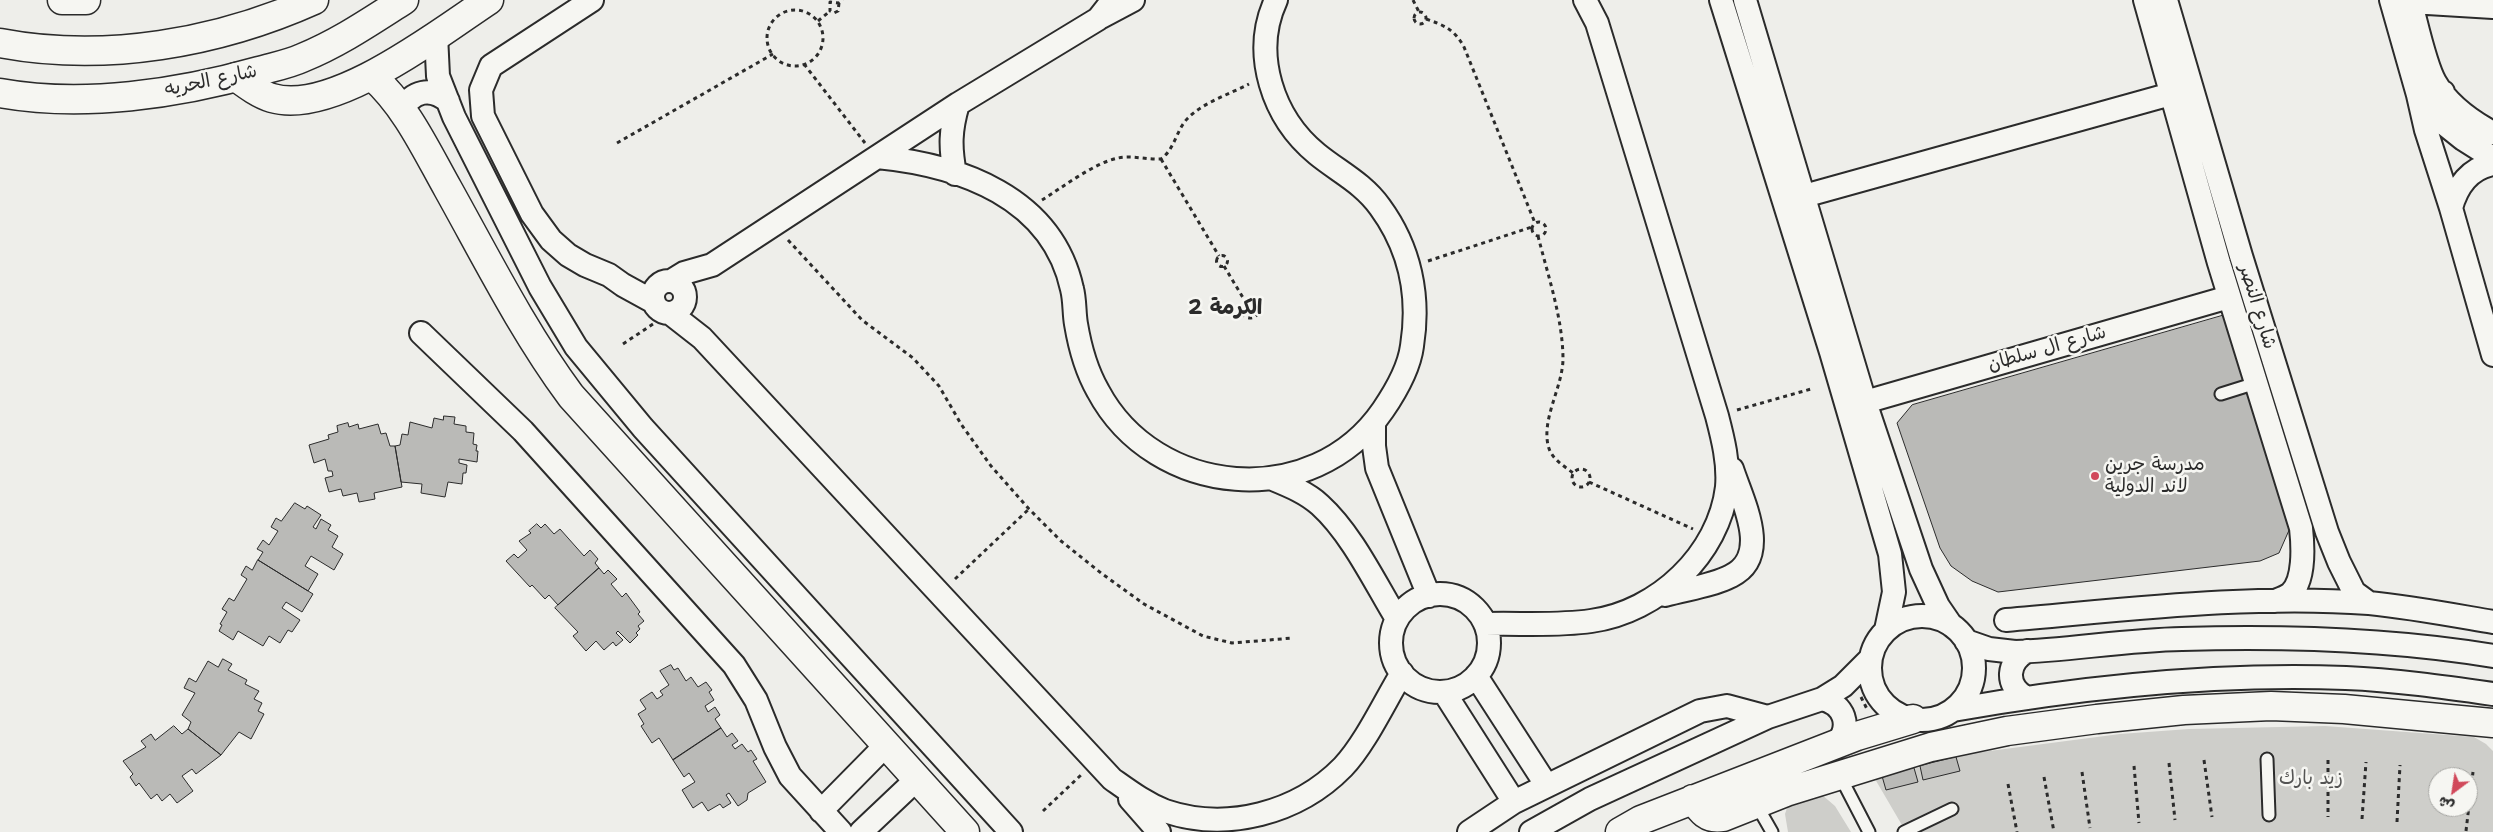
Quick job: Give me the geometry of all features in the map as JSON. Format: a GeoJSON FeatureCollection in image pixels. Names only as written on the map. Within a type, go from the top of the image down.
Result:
{"type":"FeatureCollection","features":[{"type":"Feature","properties":{"kind":"street"},"geometry":{"type":"LineString","coordinates":[[62,0],[86,0]]}},
{"type":"Feature","properties":{"kind":"street"},"geometry":{"type":"LineString","coordinates":[[0,43],[64,50],[117,49],[172,44],[226,33],[278,16],[314,0]]}},
{"type":"Feature","properties":{"kind":"street","name":"شارع الحريه"},"geometry":{"type":"LineString","coordinates":[[0,92],[69,98],[131,96],[192,88],[301,59],[352,34],[404,0]]}},
{"type":"Feature","properties":{"kind":"street"},"geometry":{"type":"LineString","coordinates":[[236,77],[248,86],[272,98],[297,99],[336,92],[372,76],[489,0]]}},
{"type":"Feature","properties":{"kind":"street"},"geometry":{"type":"LineString","coordinates":[[592,0],[492,66],[481,90],[483,116],[532,214],[551,240],[568,255],[585,265],[610,275],[627,275],[671,296],[702,338],[1096,761],[1159,832]]}},
{"type":"Feature","properties":{"kind":"street"},"geometry":{"type":"LineString","coordinates":[[1098,19],[1113,0]]}},
{"type":"Feature","properties":{"kind":"street"},"geometry":{"type":"LineString","coordinates":[[671,296],[684,273],[712,266],[958,104],[1098,19],[1134,0]]}},
{"type":"Feature","properties":{"kind":"street"},"geometry":{"type":"LineString","coordinates":[[1586,0],[1596,24],[1717,416],[1751,531],[1753,544],[1750,558],[1742,569],[1731,576],[1650,600]]}},
{"type":"Feature","properties":{"kind":"street"},"geometry":{"type":"LineString","coordinates":[[1721,0],[1840,348],[1864,402],[1921,569],[1938,606],[1971,651],[1974,673],[1967,694],[1953,710]]}},
{"type":"Feature","properties":{"kind":"street"},"geometry":{"type":"LineString","coordinates":[[1745,0],[1804,196],[1890,554],[1894,592],[1886,630]]}},
{"type":"Feature","properties":{"kind":"street","name":"شارع النصر"},"geometry":{"type":"LineString","coordinates":[[2145,0],[2174,63],[2241,256],[2327,532],[2354,592],[2369,603]]}},
{"type":"Feature","properties":{"kind":"street","name":"شارع النصر"},"geometry":{"type":"LineString","coordinates":[[2166,0],[2174,63],[2171,94],[2219,263],[2301,528],[2304,550],[2300,573],[2291,594],[2275,602]]}},
{"type":"Feature","properties":{"kind":"street"},"geometry":{"type":"LineString","coordinates":[[2404,1],[2493,7]]}},
{"type":"Feature","properties":{"kind":"street"},"geometry":{"type":"LineString","coordinates":[[2404,1],[2434,82],[2453,104],[2476,124],[2493,133]]}},
{"type":"Feature","properties":{"kind":"street"},"geometry":{"type":"LineString","coordinates":[[2404,1],[2418,95],[2426,130],[2451,208],[2493,355]]}},
{"type":"Feature","properties":{"kind":"street"},"geometry":{"type":"LineString","coordinates":[[877,158],[930,165],[988,186],[1026,209],[1044,227],[1062,256],[1072,289],[1076,324],[1086,370],[1108,411],[1141,444],[1181,468],[1227,480],[1274,479],[1311,468],[1345,450],[1374,423],[1398,389],[1412,350],[1416,308],[1410,266],[1397,234],[1379,205],[1354,180],[1317,154],[1294,132],[1277,105],[1268,75],[1266,40],[1274,2]]}},
{"type":"Feature","properties":{"kind":"street"},"geometry":{"type":"LineString","coordinates":[[436,35],[438,76],[448,101],[540,287],[576,347],[596,375],[1011,832]]}},
{"type":"Feature","properties":{"kind":"street"},"geometry":{"type":"LineString","coordinates":[[372,76],[402,111],[531,339],[571,396],[965,832]]}},
{"type":"Feature","properties":{"kind":"street"},"geometry":{"type":"LineString","coordinates":[[402,111],[411,98],[426,92],[434,92],[448,101]]}},
{"type":"Feature","properties":{"kind":"street"},"geometry":{"type":"LineString","coordinates":[[2418,95],[2442,92]]}},
{"type":"Feature","properties":{"kind":"street"},"geometry":{"type":"LineString","coordinates":[[1804,196],[2171,94]]}},
{"type":"Feature","properties":{"kind":"street"},"geometry":{"type":"LineString","coordinates":[[2418,95],[2438,119],[2462,139],[2493,158]]}},
{"type":"Feature","properties":{"kind":"street"},"geometry":{"type":"LineString","coordinates":[[956,174],[950,150],[951,126],[958,104]]}},
{"type":"Feature","properties":{"kind":"street"},"geometry":{"type":"LineString","coordinates":[[2451,208],[2455,194],[2463,181],[2474,172],[2493,164]]}},
{"type":"Feature","properties":{"kind":"street"},"geometry":{"type":"LineString","coordinates":[[2219,263],[2241,256]]}},
{"type":"Feature","properties":{"kind":"street","name":"شارع ال سلطان"},"geometry":{"type":"LineString","coordinates":[[1864,402],[2229,296]]}},
{"type":"Feature","properties":{"kind":"street"},"geometry":{"type":"LineString","coordinates":[[421,333],[523,431],[734,665],[756,700],[782,763],[794,781],[832,825],[886,745]]}},
{"type":"Feature","properties":{"kind":"street"},"geometry":{"type":"LineString","coordinates":[[1374,423],[1374,446],[1377,468],[1429,596]]}},
{"type":"Feature","properties":{"kind":"street"},"geometry":{"type":"LineString","coordinates":[[1485,624],[1592,621],[1622,614],[1650,600],[1679,579],[1711,538],[1727,487],[1726,450]]}},
{"type":"Feature","properties":{"kind":"street"},"geometry":{"type":"LineString","coordinates":[[1274,479],[1297,489],[1312,499],[1337,522],[1397,619]]}},
{"type":"Feature","properties":{"kind":"street"},"geometry":{"type":"LineString","coordinates":[[1711,538],[1751,531]]}},
{"type":"Feature","properties":{"kind":"street"},"geometry":{"type":"LineString","coordinates":[[1711,538],[1731,576]]}},
{"type":"Feature","properties":{"kind":"street"},"geometry":{"type":"LineString","coordinates":[[1442,594],[1462,600],[1478,612],[1485,624],[1489,642],[1486,661],[1476,676],[1456,690],[1444,692],[1420,688],[1402,673],[1391,647],[1392,632],[1397,619],[1406,608],[1429,596],[1442,594]]}},
{"type":"Feature","properties":{"kind":"street"},"geometry":{"type":"LineString","coordinates":[[1531,832],[1590,799],[1768,717],[1822,699],[1851,679],[1870,659],[1879,638],[1886,630],[1906,618],[1929,617],[1958,633],[2002,651],[2027,651],[2180,639],[2296,638],[2347,641],[2490,656],[2491,621],[2369,603],[2275,602],[2179,606],[2006,620]]}},
{"type":"Feature","properties":{"kind":"street"},"geometry":{"type":"LineString","coordinates":[[2179,606],[2180,639]]}},
{"type":"Feature","properties":{"kind":"street"},"geometry":{"type":"LineString","coordinates":[[2025,698],[2013,686],[2011,670],[2019,656],[2027,651]]}},
{"type":"Feature","properties":{"kind":"street"},"geometry":{"type":"LineString","coordinates":[[1870,659],[1871,676],[1876,693],[1892,710],[1913,719]]}},
{"type":"Feature","properties":{"kind":"street"},"geometry":{"type":"LineString","coordinates":[[1255,832],[1301,800],[1344,766],[1357,749],[1402,673]]}},
{"type":"Feature","properties":{"kind":"street"},"geometry":{"type":"LineString","coordinates":[[1476,676],[1547,786]]}},
{"type":"Feature","properties":{"kind":"street"},"geometry":{"type":"LineString","coordinates":[[2267,677],[2271,706]]}},
{"type":"Feature","properties":{"kind":"street"},"geometry":{"type":"LineString","coordinates":[[1620,832],[1641,820],[1693,799],[1877,729],[1913,719],[1934,719],[1953,710],[2025,698],[2164,682],[2267,677],[2347,678],[2428,685],[2493,694]]}},
{"type":"Feature","properties":{"kind":"street"},"geometry":{"type":"LineString","coordinates":[[1444,692],[1514,802]]}},
{"type":"Feature","properties":{"kind":"street"},"geometry":{"type":"LineString","coordinates":[[1822,699],[1835,704],[1844,716],[1845,731],[1836,743]]}},
{"type":"Feature","properties":{"kind":"street"},"geometry":{"type":"LineString","coordinates":[[1469,832],[1514,802],[1709,708],[1728,706],[1768,717]]}},
{"type":"Feature","properties":{"kind":"street"},"geometry":{"type":"LineString","coordinates":[[1693,799],[1702,812],[1714,818],[1723,817],[1839,775],[1931,747],[2007,731],[2184,710],[2271,706],[2344,709],[2493,723]]}},
{"type":"Feature","properties":{"kind":"street"},"geometry":{"type":"LineString","coordinates":[[860,832],[917,779]]}},
{"type":"Feature","properties":{"kind":"street"},"geometry":{"type":"LineString","coordinates":[[1112,779],[1137,798],[1191,825],[1219,826],[1275,812],[1301,800]]}},
{"type":"Feature","properties":{"kind":"lane"},"geometry":{"type":"LineString","coordinates":[[2221,394],[2256,383]]}},
{"type":"Feature","properties":{"kind":"lane"},"geometry":{"type":"LineString","coordinates":[[2267,759],[2269,815]]}},
{"type":"Feature","properties":{"kind":"lane"},"geometry":{"type":"LineString","coordinates":[[1839,775],[1869,832]]}},
{"type":"Feature","properties":{"kind":"lane"},"geometry":{"type":"LineString","coordinates":[[1756,804],[1772,832]]}},
{"type":"Feature","properties":{"kind":"lane"},"geometry":{"type":"LineString","coordinates":[[1904,832],[1952,809]]}},
{"type":"Feature","properties":{"kind":"path"},"geometry":{"type":"LineString","coordinates":[[830,11],[830,2],[839,3],[843,0]]}},
{"type":"Feature","properties":{"kind":"path"},"geometry":{"type":"LineString","coordinates":[[1413,0],[1419,12],[1426,15],[1426,19],[1451,29],[1464,47],[1535,223]]}},
{"type":"Feature","properties":{"kind":"path"},"geometry":{"type":"LineString","coordinates":[[830,11],[834,13],[838,11],[839,3]]}},
{"type":"Feature","properties":{"kind":"path"},"geometry":{"type":"LineString","coordinates":[[802,11],[818,21],[823,41],[820,51],[813,59],[804,64],[786,64],[773,54],[768,36],[770,26],[775,18],[783,12],[802,11]]}},
{"type":"Feature","properties":{"kind":"path"},"geometry":{"type":"LineString","coordinates":[[818,21],[830,11]]}},
{"type":"Feature","properties":{"kind":"path"},"geometry":{"type":"LineString","coordinates":[[1419,12],[1414,17],[1414,21],[1421,24],[1426,19]]}},
{"type":"Feature","properties":{"kind":"path"},"geometry":{"type":"LineString","coordinates":[[617,143],[773,54]]}},
{"type":"Feature","properties":{"kind":"path"},"geometry":{"type":"LineString","coordinates":[[804,64],[877,158]]}},
{"type":"Feature","properties":{"kind":"path"},"geometry":{"type":"LineString","coordinates":[[1026,209],[1102,164],[1118,158],[1161,159],[1169,154],[1188,118],[1201,109],[1268,75]]}},
{"type":"Feature","properties":{"kind":"path"},"geometry":{"type":"LineString","coordinates":[[1161,159],[1218,256],[1227,258],[1227,264],[1224,266]]}},
{"type":"Feature","properties":{"kind":"path"},"geometry":{"type":"LineString","coordinates":[[1410,266],[1532,228],[1535,223]]}},
{"type":"Feature","properties":{"kind":"path"},"geometry":{"type":"LineString","coordinates":[[1535,223],[1543,223],[1546,226],[1545,233],[1538,236]]}},
{"type":"Feature","properties":{"kind":"path"},"geometry":{"type":"LineString","coordinates":[[774,225],[862,320],[913,358],[939,386],[961,424],[991,466],[1029,509],[1061,541],[1101,573],[1144,604],[1203,636],[1232,643],[1293,638]]}},
{"type":"Feature","properties":{"kind":"path"},"geometry":{"type":"LineString","coordinates":[[1532,228],[1533,233],[1538,236],[1561,334],[1563,361],[1560,384],[1547,436],[1549,448],[1555,459],[1573,473],[1574,484],[1585,486],[1589,482]]}},
{"type":"Feature","properties":{"kind":"path"},"geometry":{"type":"LineString","coordinates":[[1218,256],[1216,262],[1218,265],[1224,266],[1245,301]]}},
{"type":"Feature","properties":{"kind":"path"},"geometry":{"type":"LineString","coordinates":[[622,344],[671,296]]}},
{"type":"Feature","properties":{"kind":"path"},"geometry":{"type":"LineString","coordinates":[[1250,300],[1258,305],[1260,309],[1255,318],[1250,319],[1242,314],[1240,309],[1245,301],[1250,300]]}},
{"type":"Feature","properties":{"kind":"path"},"geometry":{"type":"LineString","coordinates":[[1717,416],[1811,389]]}},
{"type":"Feature","properties":{"kind":"path"},"geometry":{"type":"LineString","coordinates":[[1573,473],[1577,470],[1587,472],[1589,482]]}},
{"type":"Feature","properties":{"kind":"path"},"geometry":{"type":"LineString","coordinates":[[1589,482],[1711,538]]}},
{"type":"Feature","properties":{"kind":"path"},"geometry":{"type":"LineString","coordinates":[[940,594],[1029,509]]}},
{"type":"Feature","properties":{"kind":"path"},"geometry":{"type":"LineString","coordinates":[[1851,679],[1877,729]]}},
{"type":"Feature","properties":{"kind":"path"},"geometry":{"type":"LineString","coordinates":[[2204,760],[2212,817]]}},
{"type":"Feature","properties":{"kind":"path"},"geometry":{"type":"LineString","coordinates":[[2328,760],[2328,817]]}},
{"type":"Feature","properties":{"kind":"path"},"geometry":{"type":"LineString","coordinates":[[1043,811],[1096,761]]}},
{"type":"Feature","properties":{"kind":"path"},"geometry":{"type":"LineString","coordinates":[[2362,818],[2366,762]]}},
{"type":"Feature","properties":{"kind":"path"},"geometry":{"type":"LineString","coordinates":[[2169,763],[2175,820]]}},
{"type":"Feature","properties":{"kind":"path"},"geometry":{"type":"LineString","coordinates":[[2397,822],[2400,765]]}},
{"type":"Feature","properties":{"kind":"path"},"geometry":{"type":"LineString","coordinates":[[2134,766],[2140,823]]}},
{"type":"Feature","properties":{"kind":"path"},"geometry":{"type":"LineString","coordinates":[[2082,772],[2090,828]]}},
{"type":"Feature","properties":{"kind":"path"},"geometry":{"type":"LineString","coordinates":[[2044,777],[2054,832]]}},
{"type":"Feature","properties":{"kind":"path"},"geometry":{"type":"LineString","coordinates":[[2008,784],[2017,832]]}},
{"type":"Feature","properties":{"kind":"path"},"geometry":{"type":"LineString","coordinates":[[2466,832],[2468,817]]}},
{"type":"Feature","properties":{"kind":"green space","name":"زيد بارك"},"geometry":{"type":"Polygon","coordinates":[[[2325,726],[2474,737],[2493,751],[2493,832],[1906,832],[1875,779],[1974,753],[2120,734],[2189,729],[2325,726]]]}},
{"type":"Feature","properties":{"kind":"green space"},"geometry":{"type":"Polygon","coordinates":[[[1821,794],[1835,806],[1851,832],[1788,832],[1785,814],[1788,805],[1821,794]]]}},
{"type":"Feature","properties":{"kind":"building","name":"مدرسة جرين لاند الدولية"},"geometry":{"type":"Polygon","coordinates":[[[2225,315],[2290,528],[2279,553],[2260,561],[1998,592],[1972,581],[1951,566],[1940,548],[1897,423],[1912,405],[2225,315]]]}},
{"type":"Feature","properties":{"kind":"building"},"geometry":{"type":"Polygon","coordinates":[[[444,416],[455,417],[454,424],[466,426],[466,432],[474,433],[473,444],[477,445],[476,451],[478,451],[477,462],[459,459],[459,463],[467,465],[466,473],[463,473],[462,484],[448,482],[445,497],[421,493],[422,484],[401,482],[395,446],[400,445],[402,434],[408,435],[410,422],[432,428],[434,418],[443,420],[444,416]]]}},
{"type":"Feature","properties":{"kind":"building"},"geometry":{"type":"Polygon","coordinates":[[[348,423],[349,427],[358,424],[359,429],[378,424],[381,434],[386,433],[390,446],[395,446],[402,487],[374,493],[375,499],[359,502],[357,493],[343,496],[341,489],[329,492],[325,478],[333,476],[332,471],[328,471],[325,459],[314,463],[309,445],[329,439],[328,435],[338,432],[337,426],[348,423]]]}},
{"type":"Feature","properties":{"kind":"building"},"geometry":{"type":"Polygon","coordinates":[[[295,503],[305,509],[307,506],[321,515],[313,527],[316,529],[321,519],[331,525],[328,530],[338,536],[332,547],[343,554],[334,570],[311,556],[305,566],[318,574],[308,591],[258,560],[263,552],[257,549],[263,540],[269,545],[278,531],[271,527],[276,518],[281,521],[295,503]]]}},
{"type":"Feature","properties":{"kind":"building"},"geometry":{"type":"Polygon","coordinates":[[[537,524],[541,528],[545,524],[554,534],[560,529],[584,556],[590,550],[598,559],[595,563],[599,568],[558,605],[549,595],[545,599],[532,585],[530,587],[506,561],[514,554],[518,558],[527,550],[519,541],[531,533],[529,531],[537,524]]]}},
{"type":"Feature","properties":{"kind":"building"},"geometry":{"type":"Polygon","coordinates":[[[258,560],[313,594],[302,612],[286,602],[282,608],[300,620],[292,632],[288,630],[280,643],[269,636],[263,646],[238,631],[233,640],[219,631],[222,625],[220,624],[227,612],[222,609],[229,598],[234,601],[247,579],[241,575],[246,566],[252,570],[258,560]]]}},
{"type":"Feature","properties":{"kind":"building"},"geometry":{"type":"Polygon","coordinates":[[[599,568],[604,574],[608,570],[617,579],[611,584],[622,597],[626,593],[640,612],[638,614],[644,621],[638,626],[640,629],[636,633],[638,635],[630,643],[618,631],[616,633],[623,640],[616,646],[613,642],[604,650],[596,641],[586,651],[573,636],[578,632],[555,608],[599,568]]]}},
{"type":"Feature","properties":{"kind":"building"},"geometry":{"type":"Polygon","coordinates":[[[223,659],[232,664],[228,670],[247,680],[245,684],[259,691],[254,699],[262,703],[258,711],[264,714],[251,739],[239,732],[221,755],[188,729],[191,722],[182,715],[195,693],[184,688],[189,678],[196,682],[208,661],[218,667],[223,659]]]}},
{"type":"Feature","properties":{"kind":"building"},"geometry":{"type":"Polygon","coordinates":[[[671,665],[674,670],[678,668],[686,681],[691,677],[698,687],[706,682],[712,690],[709,692],[714,700],[705,706],[708,712],[715,707],[720,715],[715,719],[721,728],[673,760],[659,738],[652,743],[641,726],[644,724],[638,714],[646,709],[640,700],[652,692],[657,699],[663,695],[660,691],[669,685],[660,671],[671,665]]]}},
{"type":"Feature","properties":{"kind":"building"},"geometry":{"type":"Polygon","coordinates":[[[174,726],[182,734],[188,729],[221,755],[196,774],[192,769],[182,776],[193,791],[177,803],[170,794],[162,801],[157,794],[151,799],[139,783],[136,786],[130,777],[133,774],[123,761],[146,747],[141,741],[151,734],[155,740],[174,726]]]}},
{"type":"Feature","properties":{"kind":"building"},"geometry":{"type":"Polygon","coordinates":[[[721,728],[727,737],[732,733],[738,741],[732,745],[735,749],[742,744],[748,752],[751,750],[757,759],[753,761],[766,782],[748,793],[747,800],[738,806],[729,793],[726,795],[731,803],[723,808],[720,804],[708,811],[702,802],[693,808],[682,790],[695,782],[689,773],[684,777],[673,760],[721,728]]]}},
{"type":"Feature","properties":{"kind":"building"},"geometry":{"type":"Polygon","coordinates":[[[1956,757],[1960,771],[1923,780],[1920,766],[1956,757]]]}},
{"type":"Feature","properties":{"kind":"building"},"geometry":{"type":"Polygon","coordinates":[[[1914,768],[1918,782],[1886,790],[1882,776],[1914,768]]]}},
{"type":"Feature","properties":{"kind":"place","name":"مدرسة جرين لاند الدولية"},"geometry":{"type":"Point","coordinates":[2095,476]}},
{"type":"Feature","properties":{"kind":"district","name":"الكرمة 2"},"geometry":{"type":"Point","coordinates":[1225,309]}}]}
